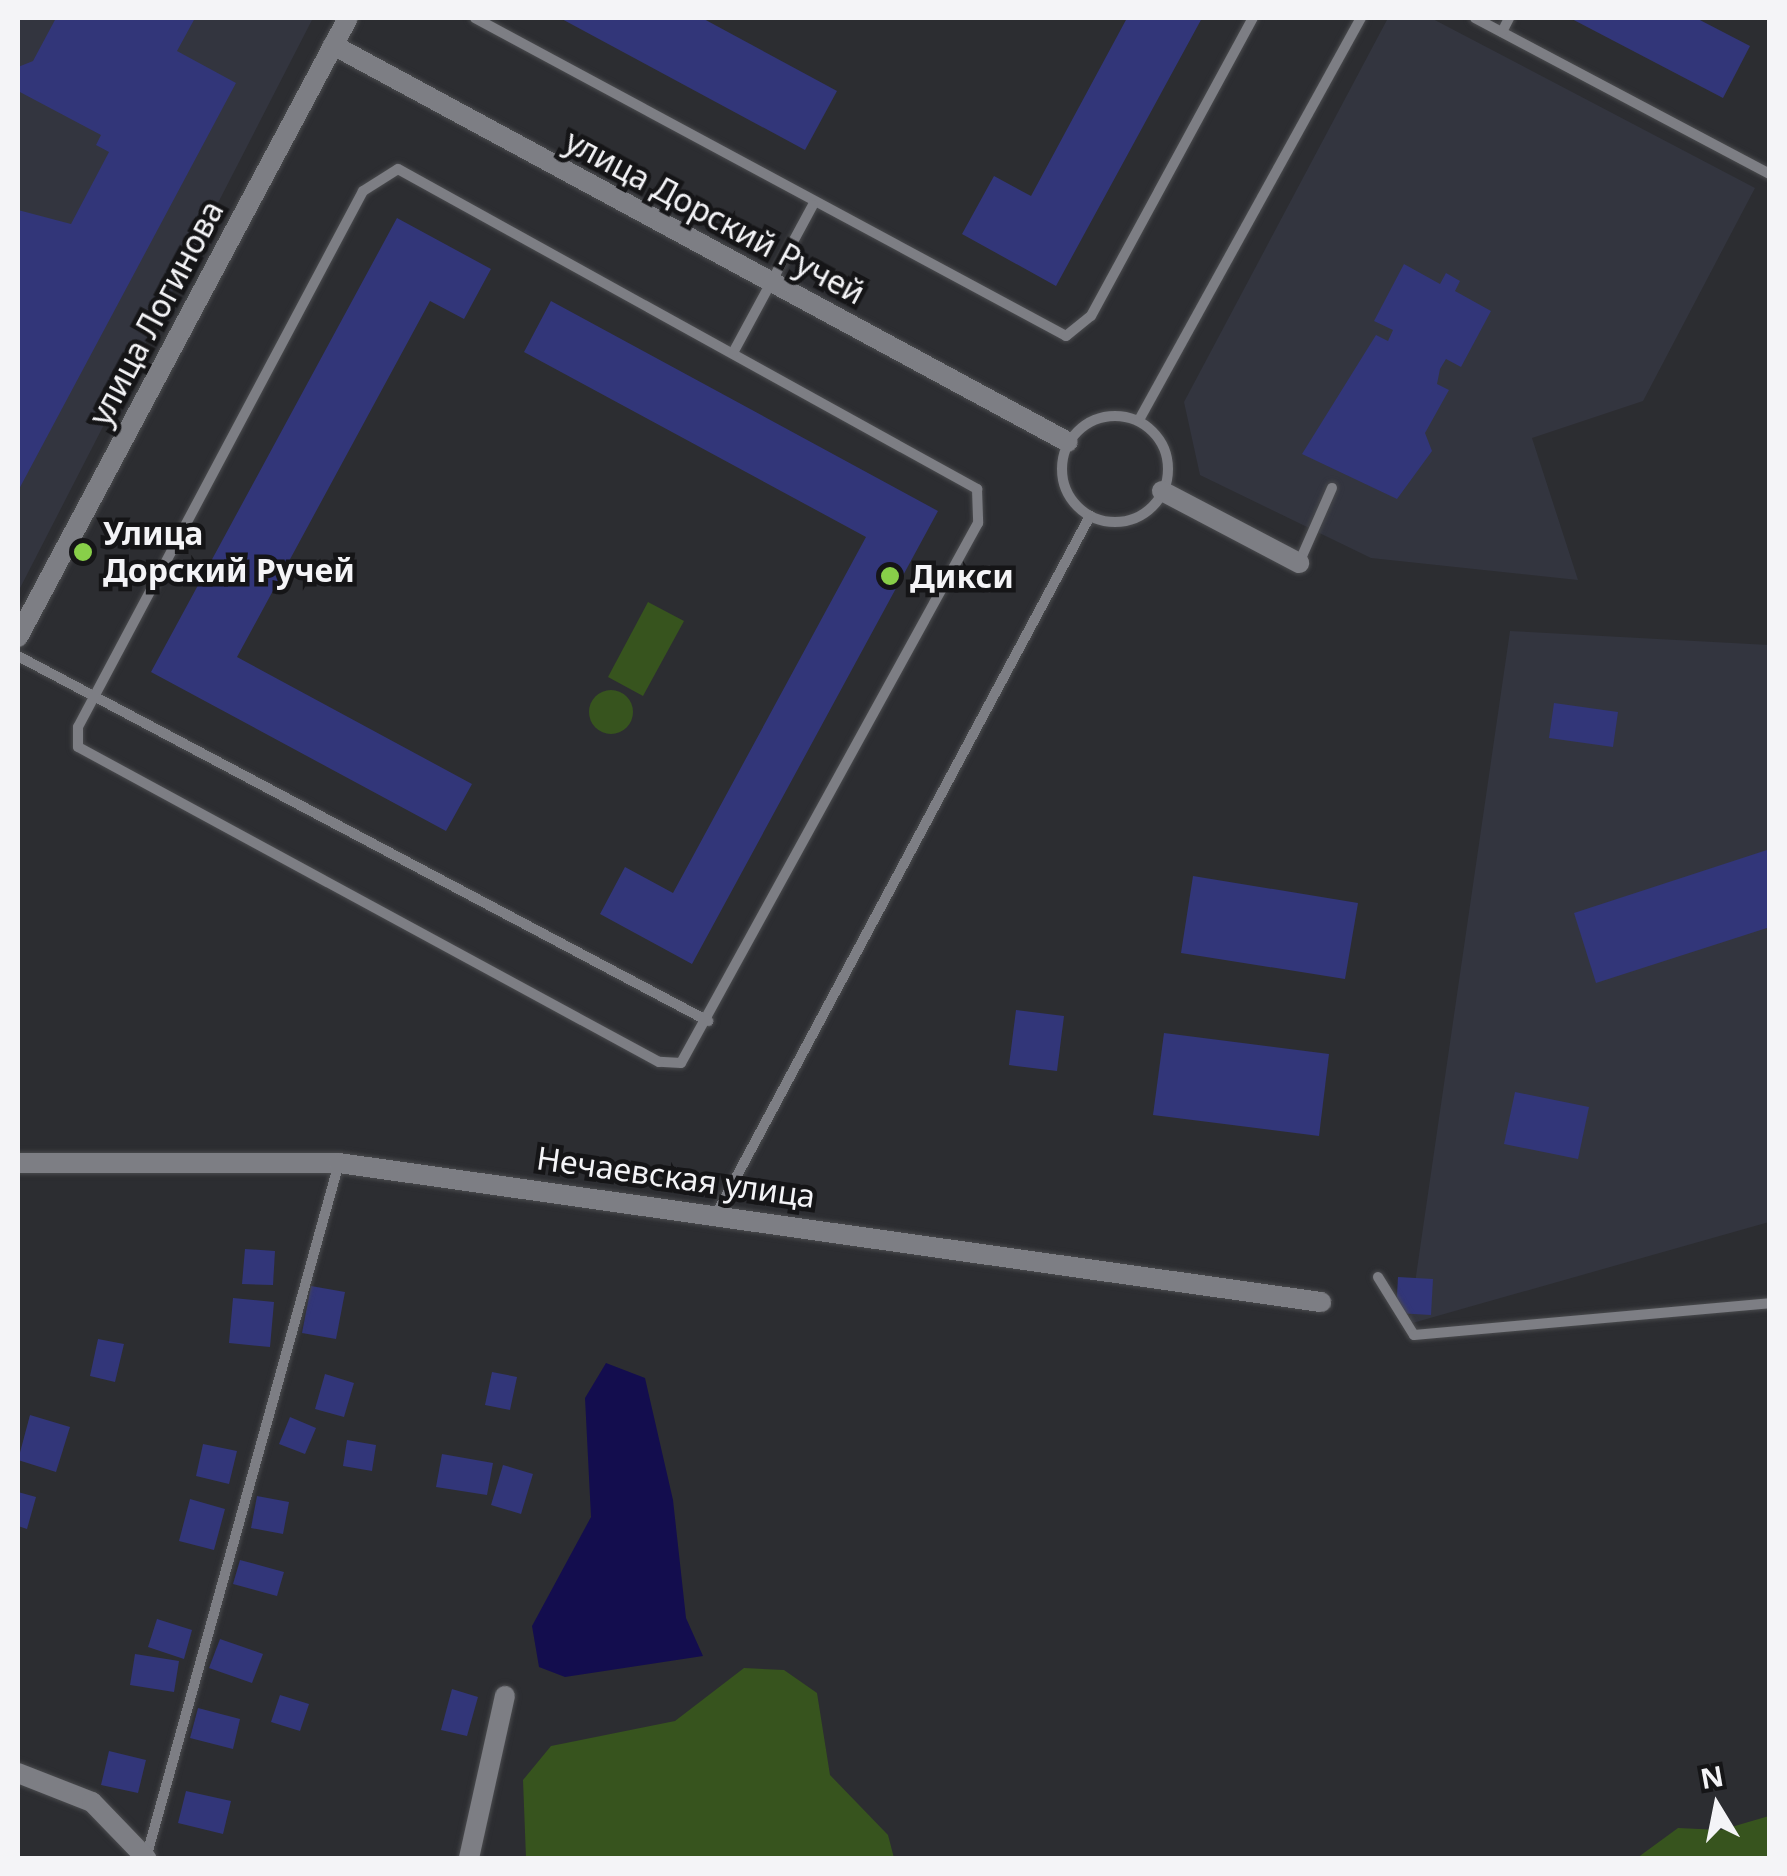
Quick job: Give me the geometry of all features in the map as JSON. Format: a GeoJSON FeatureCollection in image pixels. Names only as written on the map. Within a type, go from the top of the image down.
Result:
{"type":"FeatureCollection","features":[{"type":"Feature","properties":{"kind":"street","name":"улица Логинова"},"geometry":{"type":"LineString","coordinates":[[18,638],[348,18]]}},
{"type":"Feature","properties":{"kind":"street","name":"улица Дорский Ручей"},"geometry":{"type":"LineString","coordinates":[[333,45],[1068,442]]}},
{"type":"Feature","properties":{"kind":"street"},"geometry":{"type":"LineString","coordinates":[[1162,491],[1299,563]]}},
{"type":"Feature","properties":{"kind":"street","name":"Нечаевская улица"},"geometry":{"type":"LineString","coordinates":[[18,1163],[340,1162],[718,1212],[1321,1302]]}},
{"type":"Feature","properties":{"kind":"street"},"geometry":{"type":"LineString","coordinates":[[470,1858],[505,1696]]}},
{"type":"Feature","properties":{"kind":"street"},"geometry":{"type":"LineString","coordinates":[[18,1772],[92,1802],[146,1858]]}},
{"type":"Feature","properties":{"kind":"lane"},"geometry":{"type":"LineString","coordinates":[[475,18],[1050,332],[1081,330],[1253,18]]}},
{"type":"Feature","properties":{"kind":"lane"},"geometry":{"type":"LineString","coordinates":[[1139,420],[1362,18]]}},
{"type":"Feature","properties":{"kind":"lane"},"geometry":{"type":"LineString","coordinates":[[1475,18],[1770,174]]}},
{"type":"Feature","properties":{"kind":"lane"},"geometry":{"type":"LineString","coordinates":[[1502,32],[1509,18]]}},
{"type":"Feature","properties":{"kind":"lane"},"geometry":{"type":"LineString","coordinates":[[398,169],[969,478],[982,506],[708,1021],[681,1063],[659,1062],[120,777],[78,747],[94,697],[374,176],[398,169]]}},
{"type":"Feature","properties":{"kind":"lane"},"geometry":{"type":"LineString","coordinates":[[734,351],[813,205]]}},
{"type":"Feature","properties":{"kind":"lane"},"geometry":{"type":"LineString","coordinates":[[1090,516],[1062,478],[1068,442],[1092,420],[1139,420]]}},
{"type":"Feature","properties":{"kind":"lane"},"geometry":{"type":"LineString","coordinates":[[1090,516],[1134,518],[1162,491],[1167,457],[1139,420]]}},
{"type":"Feature","properties":{"kind":"lane"},"geometry":{"type":"LineString","coordinates":[[1299,563],[1332,488]]}},
{"type":"Feature","properties":{"kind":"lane"},"geometry":{"type":"LineString","coordinates":[[718,1212],[1090,516]]}},
{"type":"Feature","properties":{"kind":"lane"},"geometry":{"type":"LineString","coordinates":[[18,656],[708,1021]]}},
{"type":"Feature","properties":{"kind":"lane"},"geometry":{"type":"LineString","coordinates":[[146,1858],[340,1162]]}},
{"type":"Feature","properties":{"kind":"lane"},"geometry":{"type":"LineString","coordinates":[[1378,1277],[1414,1335],[1770,1303]]}},
{"type":"Feature","properties":{"kind":"shaded area"},"geometry":{"type":"Polygon","coordinates":[[[18,18],[313,18],[18,592],[18,18]]]}},
{"type":"Feature","properties":{"kind":"shaded area"},"geometry":{"type":"Polygon","coordinates":[[[1388,18],[1431,18],[1755,188],[1643,401],[1532,438],[1578,580],[1371,558],[1200,475],[1184,402],[1388,18]]]}},
{"type":"Feature","properties":{"kind":"shaded area"},"geometry":{"type":"Polygon","coordinates":[[[1510,631],[1769,645],[1769,1222],[1409,1324],[1510,631]]]}},
{"type":"Feature","properties":{"kind":"shaded area"},"geometry":{"type":"Polygon","coordinates":[[[606,1363],[645,1378],[673,1500],[686,1618],[703,1656],[565,1677],[539,1667],[532,1626],[591,1517],[585,1398],[606,1363]]]}},
{"type":"Feature","properties":{"kind":"green space"},"geometry":{"type":"Polygon","coordinates":[[[648,602],[684,621],[643,696],[608,677],[648,602]]]}},
{"type":"Feature","properties":{"kind":"green space"},"geometry":{"type":"Polygon","coordinates":[[[611,690],[626,697],[633,712],[626,727],[611,734],[596,727],[589,712],[596,697],[611,690]]]}},
{"type":"Feature","properties":{"kind":"green space"},"geometry":{"type":"Polygon","coordinates":[[[744,1668],[784,1670],[817,1693],[830,1775],[888,1835],[894,1858],[526,1858],[523,1780],[551,1746],[675,1721],[744,1668]]]}},
{"type":"Feature","properties":{"kind":"green space"},"geometry":{"type":"Polygon","coordinates":[[[1769,1816],[1769,1858],[1637,1858],[1678,1828],[1721,1830],[1769,1816]]]}},
{"type":"Feature","properties":{"kind":"building"},"geometry":{"type":"Polygon","coordinates":[[[56,18],[195,18],[177,51],[236,83],[18,491],[18,210],[71,224],[109,152],[96,145],[101,135],[18,91],[18,67],[33,61],[56,18]]]}},
{"type":"Feature","properties":{"kind":"building"},"geometry":{"type":"Polygon","coordinates":[[[560,18],[702,18],[837,91],[805,150],[560,18]]]}},
{"type":"Feature","properties":{"kind":"building"},"geometry":{"type":"Polygon","coordinates":[[[1127,18],[1202,18],[1056,286],[962,234],[994,176],[1031,196],[1127,18]]]}},
{"type":"Feature","properties":{"kind":"building"},"geometry":{"type":"Polygon","coordinates":[[[1570,18],[1696,18],[1750,46],[1723,98],[1570,18]]]}},
{"type":"Feature","properties":{"kind":"building"},"geometry":{"type":"Polygon","coordinates":[[[397,218],[491,269],[464,319],[430,301],[237,657],[472,784],[446,831],[151,672],[397,218]]]}},
{"type":"Feature","properties":{"kind":"building"},"geometry":{"type":"Polygon","coordinates":[[[1404,264],[1440,284],[1446,273],[1460,281],[1455,291],[1491,311],[1461,367],[1446,359],[1440,369],[1437,384],[1449,390],[1425,433],[1432,451],[1397,499],[1302,454],[1376,335],[1388,341],[1393,330],[1374,321],[1404,264]]]}},
{"type":"Feature","properties":{"kind":"building"},"geometry":{"type":"Polygon","coordinates":[[[551,301],[938,511],[692,964],[600,914],[625,867],[673,893],[866,537],[524,352],[551,301]]]}},
{"type":"Feature","properties":{"kind":"building"},"geometry":{"type":"Polygon","coordinates":[[[1554,703],[1618,712],[1613,747],[1549,738],[1554,703]]]}},
{"type":"Feature","properties":{"kind":"building"},"geometry":{"type":"Polygon","coordinates":[[[1770,849],[1770,927],[1596,983],[1574,913],[1770,849]]]}},
{"type":"Feature","properties":{"kind":"building"},"geometry":{"type":"Polygon","coordinates":[[[1193,876],[1358,903],[1345,979],[1181,953],[1193,876]]]}},
{"type":"Feature","properties":{"kind":"building"},"geometry":{"type":"Polygon","coordinates":[[[1016,1010],[1064,1016],[1057,1071],[1009,1065],[1016,1010]]]}},
{"type":"Feature","properties":{"kind":"building"},"geometry":{"type":"Polygon","coordinates":[[[1164,1033],[1329,1054],[1319,1136],[1153,1115],[1164,1033]]]}},
{"type":"Feature","properties":{"kind":"building"},"geometry":{"type":"Polygon","coordinates":[[[1515,1092],[1589,1107],[1578,1159],[1504,1144],[1515,1092]]]}},
{"type":"Feature","properties":{"kind":"building"},"geometry":{"type":"Polygon","coordinates":[[[245,1249],[275,1251],[273,1285],[242,1284],[245,1249]]]}},
{"type":"Feature","properties":{"kind":"building"},"geometry":{"type":"Polygon","coordinates":[[[1398,1277],[1433,1279],[1431,1315],[1396,1313],[1398,1277]]]}},
{"type":"Feature","properties":{"kind":"building"},"geometry":{"type":"Polygon","coordinates":[[[311,1286],[345,1292],[336,1339],[302,1333],[311,1286]]]}},
{"type":"Feature","properties":{"kind":"building"},"geometry":{"type":"Polygon","coordinates":[[[233,1298],[274,1302],[270,1347],[229,1343],[233,1298]]]}},
{"type":"Feature","properties":{"kind":"building"},"geometry":{"type":"Polygon","coordinates":[[[98,1339],[124,1344],[115,1382],[90,1376],[98,1339]]]}},
{"type":"Feature","properties":{"kind":"building"},"geometry":{"type":"Polygon","coordinates":[[[492,1372],[517,1377],[510,1410],[485,1405],[492,1372]]]}},
{"type":"Feature","properties":{"kind":"building"},"geometry":{"type":"Polygon","coordinates":[[[325,1374],[354,1383],[344,1417],[315,1409],[325,1374]]]}},
{"type":"Feature","properties":{"kind":"building"},"geometry":{"type":"Polygon","coordinates":[[[30,1415],[70,1427],[56,1472],[18,1460],[30,1415]]]}},
{"type":"Feature","properties":{"kind":"building"},"geometry":{"type":"Polygon","coordinates":[[[290,1417],[316,1428],[305,1454],[279,1444],[290,1417]]]}},
{"type":"Feature","properties":{"kind":"building"},"geometry":{"type":"Polygon","coordinates":[[[347,1440],[376,1445],[372,1471],[343,1466],[347,1440]]]}},
{"type":"Feature","properties":{"kind":"building"},"geometry":{"type":"Polygon","coordinates":[[[203,1444],[237,1451],[229,1484],[196,1476],[203,1444]]]}},
{"type":"Feature","properties":{"kind":"building"},"geometry":{"type":"Polygon","coordinates":[[[442,1454],[493,1463],[487,1495],[436,1487],[442,1454]]]}},
{"type":"Feature","properties":{"kind":"building"},"geometry":{"type":"Polygon","coordinates":[[[503,1465],[533,1474],[521,1514],[491,1505],[503,1465]]]}},
{"type":"Feature","properties":{"kind":"building"},"geometry":{"type":"Polygon","coordinates":[[[18,1492],[36,1497],[27,1529],[18,1526],[18,1492]]]}},
{"type":"Feature","properties":{"kind":"building"},"geometry":{"type":"Polygon","coordinates":[[[257,1496],[289,1502],[283,1534],[251,1528],[257,1496]]]}},
{"type":"Feature","properties":{"kind":"building"},"geometry":{"type":"Polygon","coordinates":[[[190,1499],[225,1509],[214,1550],[179,1541],[190,1499]]]}},
{"type":"Feature","properties":{"kind":"building"},"geometry":{"type":"Polygon","coordinates":[[[240,1560],[284,1572],[277,1596],[233,1584],[240,1560]]]}},
{"type":"Feature","properties":{"kind":"building"},"geometry":{"type":"Polygon","coordinates":[[[157,1619],[192,1630],[184,1659],[148,1647],[157,1619]]]}},
{"type":"Feature","properties":{"kind":"building"},"geometry":{"type":"Polygon","coordinates":[[[220,1639],[263,1654],[252,1683],[209,1668],[220,1639]]]}},
{"type":"Feature","properties":{"kind":"building"},"geometry":{"type":"Polygon","coordinates":[[[135,1654],[179,1661],[174,1692],[130,1685],[135,1654]]]}},
{"type":"Feature","properties":{"kind":"building"},"geometry":{"type":"Polygon","coordinates":[[[452,1689],[478,1697],[467,1736],[441,1730],[452,1689]]]}},
{"type":"Feature","properties":{"kind":"building"},"geometry":{"type":"Polygon","coordinates":[[[280,1695],[309,1704],[300,1731],[271,1722],[280,1695]]]}},
{"type":"Feature","properties":{"kind":"building"},"geometry":{"type":"Polygon","coordinates":[[[198,1708],[240,1719],[233,1749],[190,1738],[198,1708]]]}},
{"type":"Feature","properties":{"kind":"building"},"geometry":{"type":"Polygon","coordinates":[[[109,1751],[146,1760],[138,1793],[101,1785],[109,1751]]]}},
{"type":"Feature","properties":{"kind":"building"},"geometry":{"type":"Polygon","coordinates":[[[186,1791],[231,1801],[223,1834],[178,1823],[186,1791]]]}},
{"type":"Feature","properties":{"kind":"place","name":"Улица Дорский Ручей"},"geometry":{"type":"Point","coordinates":[83,552]}},
{"type":"Feature","properties":{"kind":"place","name":"Дикси"},"geometry":{"type":"Point","coordinates":[890,576]}}]}
